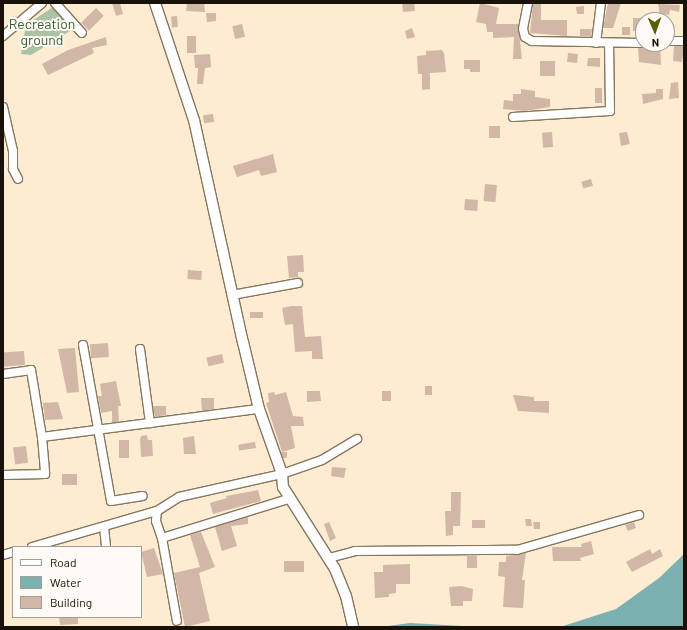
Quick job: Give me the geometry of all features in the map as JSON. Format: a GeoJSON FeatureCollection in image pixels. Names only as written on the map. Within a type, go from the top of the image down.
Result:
{"type":"FeatureCollection","features":[{"type":"Feature","properties":{"kind":"main road"},"geometry":{"type":"LineString","coordinates":[[155,3],[194,120],[232,295],[259,409],[282,474],[283,487],[328,558],[346,596],[353,627]]}},
{"type":"Feature","properties":{"kind":"street"},"geometry":{"type":"LineString","coordinates":[[3,36],[42,3]]}},
{"type":"Feature","properties":{"kind":"street"},"geometry":{"type":"LineString","coordinates":[[55,3],[82,33]]}},
{"type":"Feature","properties":{"kind":"street"},"geometry":{"type":"LineString","coordinates":[[528,3],[523,29],[525,37],[532,41],[596,43],[635,42]]}},
{"type":"Feature","properties":{"kind":"street"},"geometry":{"type":"LineString","coordinates":[[596,43],[601,3]]}},
{"type":"Feature","properties":{"kind":"street"},"geometry":{"type":"LineString","coordinates":[[513,117],[610,111],[609,43]]}},
{"type":"Feature","properties":{"kind":"street"},"geometry":{"type":"LineString","coordinates":[[3,107],[14,151],[14,169],[18,179]]}},
{"type":"Feature","properties":{"kind":"street"},"geometry":{"type":"LineString","coordinates":[[232,295],[298,283]]}},
{"type":"Feature","properties":{"kind":"street"},"geometry":{"type":"LineString","coordinates":[[83,345],[100,429],[111,501],[143,496]]}},
{"type":"Feature","properties":{"kind":"street"},"geometry":{"type":"LineString","coordinates":[[140,349],[150,423]]}},
{"type":"Feature","properties":{"kind":"street"},"geometry":{"type":"LineString","coordinates":[[3,374],[31,370],[42,437],[45,474],[3,475]]}},
{"type":"Feature","properties":{"kind":"street"},"geometry":{"type":"LineString","coordinates":[[42,437],[259,409]]}},
{"type":"Feature","properties":{"kind":"street"},"geometry":{"type":"LineString","coordinates":[[37,546],[157,512],[179,497],[282,474],[322,460],[357,439]]}},
{"type":"Feature","properties":{"kind":"street"},"geometry":{"type":"LineString","coordinates":[[162,538],[291,498]]}},
{"type":"Feature","properties":{"kind":"street"},"geometry":{"type":"LineString","coordinates":[[157,512],[156,521],[162,538],[177,621]]}},
{"type":"Feature","properties":{"kind":"street"},"geometry":{"type":"LineString","coordinates":[[328,558],[355,551],[517,550],[639,515]]}},
{"type":"Feature","properties":{"kind":"street"},"geometry":{"type":"LineString","coordinates":[[104,527],[106,546]]}},
{"type":"Feature","properties":{"kind":"green space","name":"Recreation ground"},"geometry":{"type":"Polygon","coordinates":[[[53,7],[67,21],[70,31],[31,55],[21,54],[26,25],[53,7]]]}},
{"type":"Feature","properties":{"kind":"water"},"geometry":{"type":"Polygon","coordinates":[[[684,554],[684,627],[560,627],[616,609],[659,578],[684,554]]]}},
{"type":"Feature","properties":{"kind":"water"},"geometry":{"type":"Polygon","coordinates":[[[410,623],[480,627],[380,627],[410,623]]]}},
{"type":"Feature","properties":{"kind":"building"},"geometry":{"type":"Polygon","coordinates":[[[112,3],[120,3],[123,14],[116,16],[112,3]]]}},
{"type":"Feature","properties":{"kind":"building"},"geometry":{"type":"Polygon","coordinates":[[[187,3],[204,3],[205,12],[186,11],[187,3]]]}},
{"type":"Feature","properties":{"kind":"building"},"geometry":{"type":"Polygon","coordinates":[[[402,3],[414,3],[415,11],[403,12],[402,3]]]}},
{"type":"Feature","properties":{"kind":"building"},"geometry":{"type":"Polygon","coordinates":[[[480,3],[499,8],[496,24],[518,24],[522,59],[513,59],[514,37],[493,38],[493,32],[487,32],[486,24],[476,22],[480,3]]]}},
{"type":"Feature","properties":{"kind":"building"},"geometry":{"type":"Polygon","coordinates":[[[533,3],[541,3],[541,20],[567,20],[567,36],[530,33],[533,3]]]}},
{"type":"Feature","properties":{"kind":"building"},"geometry":{"type":"Polygon","coordinates":[[[608,3],[621,3],[613,28],[603,28],[608,3]]]}},
{"type":"Feature","properties":{"kind":"building"},"geometry":{"type":"Polygon","coordinates":[[[658,4],[680,5],[679,12],[670,10],[670,12],[660,12],[658,4]]]}},
{"type":"Feature","properties":{"kind":"building"},"geometry":{"type":"Polygon","coordinates":[[[584,6],[584,14],[577,14],[576,7],[584,6]]]}},
{"type":"Feature","properties":{"kind":"building"},"geometry":{"type":"Polygon","coordinates":[[[96,8],[104,16],[89,31],[81,23],[96,8]]]}},
{"type":"Feature","properties":{"kind":"building"},"geometry":{"type":"Polygon","coordinates":[[[206,13],[216,13],[216,21],[207,22],[206,13]]]}},
{"type":"Feature","properties":{"kind":"building"},"geometry":{"type":"Polygon","coordinates":[[[177,16],[178,27],[172,27],[171,17],[177,16]]]}},
{"type":"Feature","properties":{"kind":"building"},"geometry":{"type":"Polygon","coordinates":[[[633,18],[635,18],[635,31],[633,31],[633,18]]]}},
{"type":"Feature","properties":{"kind":"building"},"geometry":{"type":"Polygon","coordinates":[[[242,24],[245,37],[235,39],[232,26],[242,24]]]}},
{"type":"Feature","properties":{"kind":"building"},"geometry":{"type":"Polygon","coordinates":[[[622,27],[630,27],[630,35],[622,35],[622,27]]]}},
{"type":"Feature","properties":{"kind":"building"},"geometry":{"type":"Polygon","coordinates":[[[412,28],[415,37],[407,39],[405,31],[412,28]]]}},
{"type":"Feature","properties":{"kind":"building"},"geometry":{"type":"Polygon","coordinates":[[[580,29],[592,29],[591,37],[580,36],[580,29]]]}},
{"type":"Feature","properties":{"kind":"building"},"geometry":{"type":"Polygon","coordinates":[[[187,36],[196,36],[196,53],[187,53],[187,36]]]}},
{"type":"Feature","properties":{"kind":"building"},"geometry":{"type":"Polygon","coordinates":[[[106,37],[107,45],[92,48],[94,53],[48,75],[42,64],[68,50],[106,37]]]}},
{"type":"Feature","properties":{"kind":"building"},"geometry":{"type":"Polygon","coordinates":[[[675,46],[684,46],[682,62],[673,61],[675,46]]]}},
{"type":"Feature","properties":{"kind":"building"},"geometry":{"type":"Polygon","coordinates":[[[442,50],[444,53],[446,72],[430,73],[430,89],[422,90],[422,74],[418,74],[417,56],[426,55],[426,51],[442,50]]]}},
{"type":"Feature","properties":{"kind":"building"},"geometry":{"type":"Polygon","coordinates":[[[638,52],[660,52],[661,65],[639,62],[638,52]]]}},
{"type":"Feature","properties":{"kind":"building"},"geometry":{"type":"Polygon","coordinates":[[[568,53],[578,54],[577,63],[567,62],[568,53]]]}},
{"type":"Feature","properties":{"kind":"building"},"geometry":{"type":"Polygon","coordinates":[[[210,54],[211,67],[205,68],[203,84],[197,84],[198,68],[195,68],[194,55],[210,54]]]}},
{"type":"Feature","properties":{"kind":"building"},"geometry":{"type":"Polygon","coordinates":[[[588,58],[600,58],[600,67],[587,66],[588,58]]]}},
{"type":"Feature","properties":{"kind":"building"},"geometry":{"type":"Polygon","coordinates":[[[464,60],[480,60],[480,72],[470,72],[470,69],[464,69],[464,60]]]}},
{"type":"Feature","properties":{"kind":"building"},"geometry":{"type":"Polygon","coordinates":[[[540,61],[555,61],[555,76],[540,76],[540,61]]]}},
{"type":"Feature","properties":{"kind":"building"},"geometry":{"type":"Polygon","coordinates":[[[678,82],[679,98],[669,99],[671,83],[678,82]]]}},
{"type":"Feature","properties":{"kind":"building"},"geometry":{"type":"Polygon","coordinates":[[[595,88],[602,88],[602,103],[595,103],[595,88]]]}},
{"type":"Feature","properties":{"kind":"building"},"geometry":{"type":"Polygon","coordinates":[[[521,89],[535,91],[535,97],[550,99],[550,107],[525,111],[503,109],[504,100],[513,101],[513,94],[521,94],[521,89]]]}},
{"type":"Feature","properties":{"kind":"building"},"geometry":{"type":"Polygon","coordinates":[[[656,89],[663,89],[663,99],[643,104],[642,94],[656,93],[656,89]]]}},
{"type":"Feature","properties":{"kind":"building"},"geometry":{"type":"Polygon","coordinates":[[[213,114],[214,122],[204,123],[203,115],[213,114]]]}},
{"type":"Feature","properties":{"kind":"building"},"geometry":{"type":"Polygon","coordinates":[[[489,126],[500,126],[500,138],[489,138],[489,126]]]}},
{"type":"Feature","properties":{"kind":"building"},"geometry":{"type":"Polygon","coordinates":[[[552,132],[553,147],[543,148],[542,133],[552,132]]]}},
{"type":"Feature","properties":{"kind":"building"},"geometry":{"type":"Polygon","coordinates":[[[627,132],[630,144],[621,146],[619,133],[627,132]]]}},
{"type":"Feature","properties":{"kind":"building"},"geometry":{"type":"Polygon","coordinates":[[[273,154],[277,172],[261,176],[259,170],[237,177],[233,166],[273,154]]]}},
{"type":"Feature","properties":{"kind":"building"},"geometry":{"type":"Polygon","coordinates":[[[591,179],[593,186],[583,188],[581,182],[591,179]]]}},
{"type":"Feature","properties":{"kind":"building"},"geometry":{"type":"Polygon","coordinates":[[[485,184],[497,185],[495,202],[484,201],[485,184]]]}},
{"type":"Feature","properties":{"kind":"building"},"geometry":{"type":"Polygon","coordinates":[[[465,199],[478,200],[477,211],[464,210],[465,199]]]}},
{"type":"Feature","properties":{"kind":"building"},"geometry":{"type":"Polygon","coordinates":[[[303,255],[304,272],[298,272],[298,277],[289,278],[287,256],[303,255]]]}},
{"type":"Feature","properties":{"kind":"building"},"geometry":{"type":"Polygon","coordinates":[[[188,270],[202,271],[201,280],[187,279],[188,270]]]}},
{"type":"Feature","properties":{"kind":"building"},"geometry":{"type":"Polygon","coordinates":[[[302,306],[305,337],[321,336],[323,359],[312,359],[312,351],[295,352],[293,324],[285,325],[282,308],[302,306]]]}},
{"type":"Feature","properties":{"kind":"building"},"geometry":{"type":"Polygon","coordinates":[[[250,312],[263,312],[263,318],[250,318],[250,312]]]}},
{"type":"Feature","properties":{"kind":"building"},"geometry":{"type":"Polygon","coordinates":[[[108,343],[109,357],[91,358],[90,344],[108,343]]]}},
{"type":"Feature","properties":{"kind":"building"},"geometry":{"type":"Polygon","coordinates":[[[75,348],[79,392],[67,393],[58,349],[75,348]]]}},
{"type":"Feature","properties":{"kind":"building"},"geometry":{"type":"Polygon","coordinates":[[[24,351],[25,365],[4,366],[3,352],[24,351]]]}},
{"type":"Feature","properties":{"kind":"building"},"geometry":{"type":"Polygon","coordinates":[[[222,354],[224,363],[208,366],[206,358],[222,354]]]}},
{"type":"Feature","properties":{"kind":"building"},"geometry":{"type":"Polygon","coordinates":[[[116,381],[121,406],[118,406],[119,422],[112,422],[112,411],[101,413],[98,396],[102,396],[100,384],[116,381]]]}},
{"type":"Feature","properties":{"kind":"building"},"geometry":{"type":"Polygon","coordinates":[[[425,386],[432,386],[432,395],[425,395],[425,386]]]}},
{"type":"Feature","properties":{"kind":"building"},"geometry":{"type":"Polygon","coordinates":[[[307,391],[320,391],[321,401],[307,402],[307,391]]]}},
{"type":"Feature","properties":{"kind":"building"},"geometry":{"type":"Polygon","coordinates":[[[382,391],[391,391],[391,401],[382,401],[382,391]]]}},
{"type":"Feature","properties":{"kind":"building"},"geometry":{"type":"Polygon","coordinates":[[[274,392],[275,395],[286,392],[293,416],[303,417],[304,426],[291,426],[295,448],[282,452],[266,403],[269,402],[268,393],[274,392]]]}},
{"type":"Feature","properties":{"kind":"building"},"geometry":{"type":"Polygon","coordinates":[[[513,395],[534,397],[534,401],[549,401],[549,413],[518,411],[513,395]]]}},
{"type":"Feature","properties":{"kind":"building"},"geometry":{"type":"Polygon","coordinates":[[[201,398],[214,398],[214,409],[202,411],[201,398]]]}},
{"type":"Feature","properties":{"kind":"building"},"geometry":{"type":"Polygon","coordinates":[[[58,402],[63,419],[45,420],[43,403],[58,402]]]}},
{"type":"Feature","properties":{"kind":"building"},"geometry":{"type":"Polygon","coordinates":[[[153,406],[166,406],[166,415],[155,417],[153,406]]]}},
{"type":"Feature","properties":{"kind":"building"},"geometry":{"type":"Polygon","coordinates":[[[147,435],[148,440],[152,440],[153,456],[141,457],[140,439],[141,436],[147,435]]]}},
{"type":"Feature","properties":{"kind":"building"},"geometry":{"type":"Polygon","coordinates":[[[194,436],[196,454],[184,454],[183,438],[194,436]]]}},
{"type":"Feature","properties":{"kind":"building"},"geometry":{"type":"Polygon","coordinates":[[[119,440],[129,440],[129,458],[119,458],[119,440]]]}},
{"type":"Feature","properties":{"kind":"building"},"geometry":{"type":"Polygon","coordinates":[[[255,442],[256,448],[239,451],[238,445],[255,442]]]}},
{"type":"Feature","properties":{"kind":"building"},"geometry":{"type":"Polygon","coordinates":[[[26,446],[28,463],[15,464],[13,448],[26,446]]]}},
{"type":"Feature","properties":{"kind":"building"},"geometry":{"type":"Polygon","coordinates":[[[281,452],[287,452],[287,458],[283,458],[281,452]]]}},
{"type":"Feature","properties":{"kind":"building"},"geometry":{"type":"Polygon","coordinates":[[[332,467],[346,468],[344,478],[331,476],[332,467]]]}},
{"type":"Feature","properties":{"kind":"building"},"geometry":{"type":"Polygon","coordinates":[[[62,474],[77,474],[77,485],[62,485],[62,474]]]}},
{"type":"Feature","properties":{"kind":"building"},"geometry":{"type":"Polygon","coordinates":[[[258,490],[261,501],[213,514],[210,503],[227,498],[226,496],[258,490]]]}},
{"type":"Feature","properties":{"kind":"building"},"geometry":{"type":"Polygon","coordinates":[[[451,492],[461,492],[460,526],[453,526],[453,535],[446,536],[445,511],[451,511],[451,492]]]}},
{"type":"Feature","properties":{"kind":"building"},"geometry":{"type":"Polygon","coordinates":[[[248,517],[248,524],[231,526],[237,546],[222,551],[215,527],[248,517]]]}},
{"type":"Feature","properties":{"kind":"building"},"geometry":{"type":"Polygon","coordinates":[[[525,519],[531,519],[532,526],[526,526],[525,519]]]}},
{"type":"Feature","properties":{"kind":"building"},"geometry":{"type":"Polygon","coordinates":[[[472,520],[485,520],[485,528],[472,528],[472,520]]]}},
{"type":"Feature","properties":{"kind":"building"},"geometry":{"type":"Polygon","coordinates":[[[329,522],[336,538],[330,541],[324,524],[329,522]]]}},
{"type":"Feature","properties":{"kind":"building"},"geometry":{"type":"Polygon","coordinates":[[[533,522],[540,522],[540,529],[534,529],[533,522]]]}},
{"type":"Feature","properties":{"kind":"building"},"geometry":{"type":"Polygon","coordinates":[[[634,522],[636,528],[628,531],[625,525],[634,522]]]}},
{"type":"Feature","properties":{"kind":"building"},"geometry":{"type":"Polygon","coordinates":[[[201,532],[215,567],[199,573],[210,621],[185,627],[174,573],[200,567],[190,535],[201,532]]]}},
{"type":"Feature","properties":{"kind":"building"},"geometry":{"type":"Polygon","coordinates":[[[591,541],[594,554],[580,558],[581,561],[553,561],[552,547],[582,547],[581,544],[591,541]]]}},
{"type":"Feature","properties":{"kind":"building"},"geometry":{"type":"Polygon","coordinates":[[[154,548],[163,574],[147,577],[142,552],[154,548]]]}},
{"type":"Feature","properties":{"kind":"building"},"geometry":{"type":"Polygon","coordinates":[[[650,549],[652,554],[660,549],[663,556],[632,572],[626,562],[650,549]]]}},
{"type":"Feature","properties":{"kind":"building"},"geometry":{"type":"Polygon","coordinates":[[[526,553],[522,580],[525,580],[523,608],[503,607],[505,577],[498,576],[499,562],[506,562],[506,556],[526,553]]]}},
{"type":"Feature","properties":{"kind":"building"},"geometry":{"type":"Polygon","coordinates":[[[467,556],[477,556],[477,568],[467,568],[467,556]]]}},
{"type":"Feature","properties":{"kind":"building"},"geometry":{"type":"Polygon","coordinates":[[[284,561],[304,561],[304,572],[284,572],[284,561]]]}},
{"type":"Feature","properties":{"kind":"building"},"geometry":{"type":"Polygon","coordinates":[[[410,564],[410,584],[396,584],[396,593],[389,594],[389,597],[375,598],[374,572],[383,572],[383,565],[410,564]]]}},
{"type":"Feature","properties":{"kind":"building"},"geometry":{"type":"Polygon","coordinates":[[[462,586],[473,589],[472,601],[463,601],[463,606],[451,606],[449,587],[462,586]]]}},
{"type":"Feature","properties":{"kind":"building"},"geometry":{"type":"Polygon","coordinates":[[[59,618],[78,618],[78,624],[60,625],[59,618]]]}}]}
